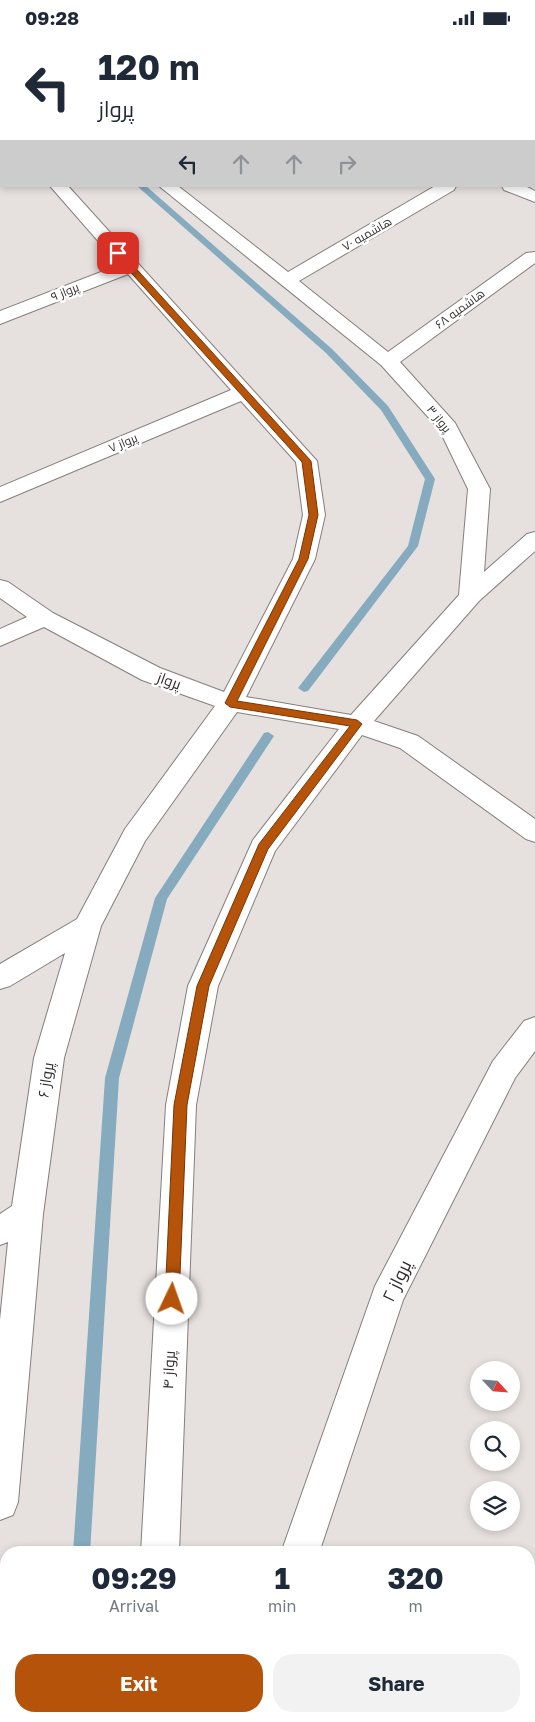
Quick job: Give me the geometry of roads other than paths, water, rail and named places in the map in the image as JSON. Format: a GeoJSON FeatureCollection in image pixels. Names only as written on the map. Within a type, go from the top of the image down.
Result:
{"type":"FeatureCollection","features":[{"type":"Feature","properties":{"kind":"street","name":"پرواز ۶"},"geometry":{"type":"LineString","coordinates":[[0,1502],[27,1214],[49,1058],[87,926],[134,836],[230,703],[304,559],[314,515],[306,461],[59,187]]}},
{"type":"Feature","properties":{"kind":"street","name":"پرواز ۳"},"geometry":{"type":"LineString","coordinates":[[168,187],[388,361],[448,427],[479,489],[471,596]]}},
{"type":"Feature","properties":{"kind":"street","name":"هاشمیه ۷۰"},"geometry":{"type":"LineString","coordinates":[[286,281],[446,187]]}},
{"type":"Feature","properties":{"kind":"street"},"geometry":{"type":"LineString","coordinates":[[512,187],[535,197]]}},
{"type":"Feature","properties":{"kind":"street","name":"هاشمیه ۶۸"},"geometry":{"type":"LineString","coordinates":[[388,361],[532,257]]}},
{"type":"Feature","properties":{"kind":"street","name":"پرواز ۹"},"geometry":{"type":"LineString","coordinates":[[0,318],[130,267]]}},
{"type":"Feature","properties":{"kind":"street","name":"پرواز ۷"},"geometry":{"type":"LineString","coordinates":[[0,495],[245,392]]}},
{"type":"Feature","properties":{"kind":"street"},"geometry":{"type":"LineString","coordinates":[[357,724],[471,596],[535,539]]}},
{"type":"Feature","properties":{"kind":"street","name":"پرواز"},"geometry":{"type":"LineString","coordinates":[[0,587],[45,617],[151,674],[230,703],[357,724],[409,742],[535,832]]}},
{"type":"Feature","properties":{"kind":"street"},"geometry":{"type":"LineString","coordinates":[[0,638],[45,617]]}},
{"type":"Feature","properties":{"kind":"street","name":"پرواز ۴"},"geometry":{"type":"LineString","coordinates":[[160,1546],[180,1105],[203,986],[263,847],[357,724]]}},
{"type":"Feature","properties":{"kind":"street"},"geometry":{"type":"LineString","coordinates":[[0,977],[87,926]]}},
{"type":"Feature","properties":{"kind":"street","name":"پرواز ۲"},"geometry":{"type":"LineString","coordinates":[[302,1546],[387,1297],[504,1069],[535,1029]]}},
{"type":"Feature","properties":{"kind":"street"},"geometry":{"type":"LineString","coordinates":[[0,1231],[27,1214]]}},
{"type":"Feature","properties":{"kind":"waterway"},"geometry":{"type":"LineString","coordinates":[[142,187],[329,351],[385,408],[430,479],[413,546],[304,688]]}},
{"type":"Feature","properties":{"kind":"waterway"},"geometry":{"type":"LineString","coordinates":[[81,1546],[112,1078],[161,898],[268,736]]}}]}
